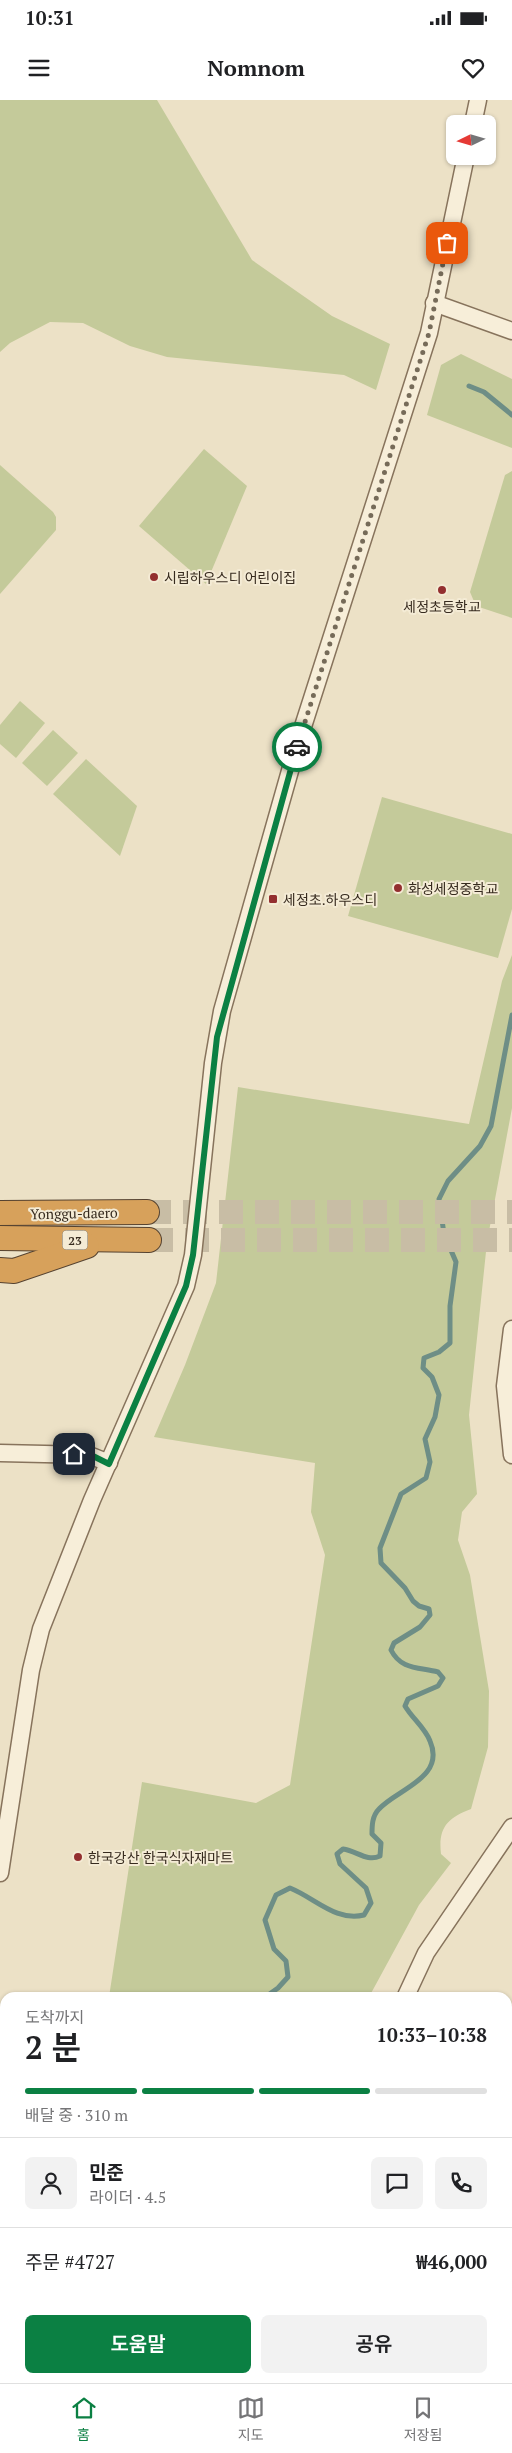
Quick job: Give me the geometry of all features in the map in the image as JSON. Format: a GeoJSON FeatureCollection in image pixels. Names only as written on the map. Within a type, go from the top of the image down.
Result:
{"type":"FeatureCollection","features":[{"type":"Feature","properties":{"kind":"highway"},"geometry":{"type":"LineString","coordinates":[[0,1197],[32,1198],[108,1212]]}},
{"type":"Feature","properties":{"kind":"highway","name":"Yonggu-daero"},"geometry":{"type":"LineString","coordinates":[[0,1214],[147,1212]]}},
{"type":"Feature","properties":{"kind":"highway","name":"Yonggu-daero"},"geometry":{"type":"LineString","coordinates":[[0,1238],[149,1240]]}},
{"type":"Feature","properties":{"kind":"highway"},"geometry":{"type":"LineString","coordinates":[[0,1270],[14,1270],[103,1240]]}},
{"type":"Feature","properties":{"kind":"street"},"geometry":{"type":"LineString","coordinates":[[475,115],[478,100]]}},
{"type":"Feature","properties":{"kind":"street"},"geometry":{"type":"LineString","coordinates":[[0,1874],[6,1796],[41,1629],[92,1500],[186,1286],[193,1255],[213,1064],[222,1011],[299,738],[429,333],[464,165]]}},
{"type":"Feature","properties":{"kind":"street"},"geometry":{"type":"LineString","coordinates":[[434,303],[512,331]]}},
{"type":"Feature","properties":{"kind":"street"},"geometry":{"type":"LineString","coordinates":[[512,1329],[505,1386],[512,1455]]}},
{"type":"Feature","properties":{"kind":"street"},"geometry":{"type":"LineString","coordinates":[[0,1453],[89,1454],[109,1464]]}},
{"type":"Feature","properties":{"kind":"street"},"geometry":{"type":"LineString","coordinates":[[408,1992],[426,1953],[512,1827]]}},
{"type":"Feature","properties":{"kind":"green space"},"geometry":{"type":"Polygon","coordinates":[[[0,100],[157,100],[252,260],[332,316],[390,344],[376,390],[344,375],[167,357],[130,346],[83,323],[50,322],[10,343],[0,352],[0,100]]]}},
{"type":"Feature","properties":{"kind":"green space"},"geometry":{"type":"Polygon","coordinates":[[[461,354],[512,379],[512,448],[427,415],[441,365],[461,354]]]}},
{"type":"Feature","properties":{"kind":"green space"},"geometry":{"type":"Polygon","coordinates":[[[204,449],[247,486],[206,584],[139,526],[204,449]]]}},
{"type":"Feature","properties":{"kind":"green space"},"geometry":{"type":"Polygon","coordinates":[[[0,465],[53,512],[56,517],[56,530],[0,594],[0,465]]]}},
{"type":"Feature","properties":{"kind":"green space"},"geometry":{"type":"Polygon","coordinates":[[[512,471],[512,618],[476,606],[470,592],[505,475],[512,471]]]}},
{"type":"Feature","properties":{"kind":"green space"},"geometry":{"type":"Polygon","coordinates":[[[20,701],[45,723],[16,758],[0,744],[0,725],[20,701]]]}},
{"type":"Feature","properties":{"kind":"green space"},"geometry":{"type":"Polygon","coordinates":[[[53,730],[78,753],[47,786],[22,763],[53,730]]]}},
{"type":"Feature","properties":{"kind":"green space"},"geometry":{"type":"Polygon","coordinates":[[[86,759],[137,806],[120,856],[53,794],[86,759]]]}},
{"type":"Feature","properties":{"kind":"green space"},"geometry":{"type":"Polygon","coordinates":[[[382,797],[512,834],[512,909],[498,958],[348,916],[382,797]]]}},
{"type":"Feature","properties":{"kind":"green space"},"geometry":{"type":"Polygon","coordinates":[[[512,955],[512,1108],[487,1242],[469,1415],[477,1494],[462,1512],[458,1540],[470,1575],[489,1691],[488,1747],[471,1809],[450,1820],[441,1837],[441,1854],[451,1863],[419,1905],[372,1992],[110,1992],[142,1782],[256,1803],[290,1785],[325,1555],[311,1512],[315,1463],[154,1437],[185,1365],[216,1283],[238,1087],[469,1124],[502,981],[512,955]]]}},
{"type":"Feature","properties":{"kind":"waterway"},"geometry":{"type":"LineString","coordinates":[[469,386],[484,392],[512,415]]}},
{"type":"Feature","properties":{"kind":"waterway"},"geometry":{"type":"LineString","coordinates":[[272,1992],[288,1977],[286,1961],[274,1949],[265,1920],[276,1895],[290,1888],[335,1912],[344,1915],[364,1915],[371,1903],[366,1888],[340,1864],[337,1854],[343,1849],[371,1858],[380,1856],[381,1843],[372,1834],[372,1824],[375,1815],[387,1802],[426,1774],[431,1764],[433,1754],[430,1741],[405,1706],[408,1699],[438,1686],[443,1678],[438,1672],[411,1667],[405,1664],[391,1650],[394,1643],[420,1627],[430,1615],[429,1609],[419,1606],[413,1601],[405,1588],[381,1563],[380,1548],[401,1494],[426,1478],[430,1462],[425,1439],[435,1417],[439,1395],[432,1377],[423,1368],[424,1358],[439,1352],[450,1343],[450,1306],[456,1262],[444,1234],[439,1199],[448,1181],[480,1146],[491,1126],[512,1015]]}},
{"type":"Feature","properties":{"kind":"tunnel"},"geometry":{"type":"LineString","coordinates":[[147,1212],[512,1212]]}},
{"type":"Feature","properties":{"kind":"tunnel"},"geometry":{"type":"LineString","coordinates":[[149,1240],[512,1240]]}},
{"type":"Feature","properties":{"kind":"way so far"},"geometry":{"type":"LineString","coordinates":[[297,747],[429,333],[447,243]]}},
{"type":"Feature","properties":{"kind":"place","name":"시립하우스디 어린이집"},"geometry":{"type":"Point","coordinates":[154,577]}},
{"type":"Feature","properties":{"kind":"place","name":"세정초등학교"},"geometry":{"type":"Point","coordinates":[442,590]}},
{"type":"Feature","properties":{"kind":"place","name":"화성세정중학교"},"geometry":{"type":"Point","coordinates":[398,888]}},
{"type":"Feature","properties":{"kind":"place","name":"세정초.하우스디"},"geometry":{"type":"Point","coordinates":[273,899]}},
{"type":"Feature","properties":{"kind":"place","name":"한국강산 한국식자재마트"},"geometry":{"type":"Point","coordinates":[78,1857]}},
{"type":"Feature","properties":{"kind":"route"},"geometry":{"type":"LineString","coordinates":[[74,1454],[89,1454],[109,1464],[186,1286],[193,1255],[213,1064],[222,1011],[297,747]]}}]}
